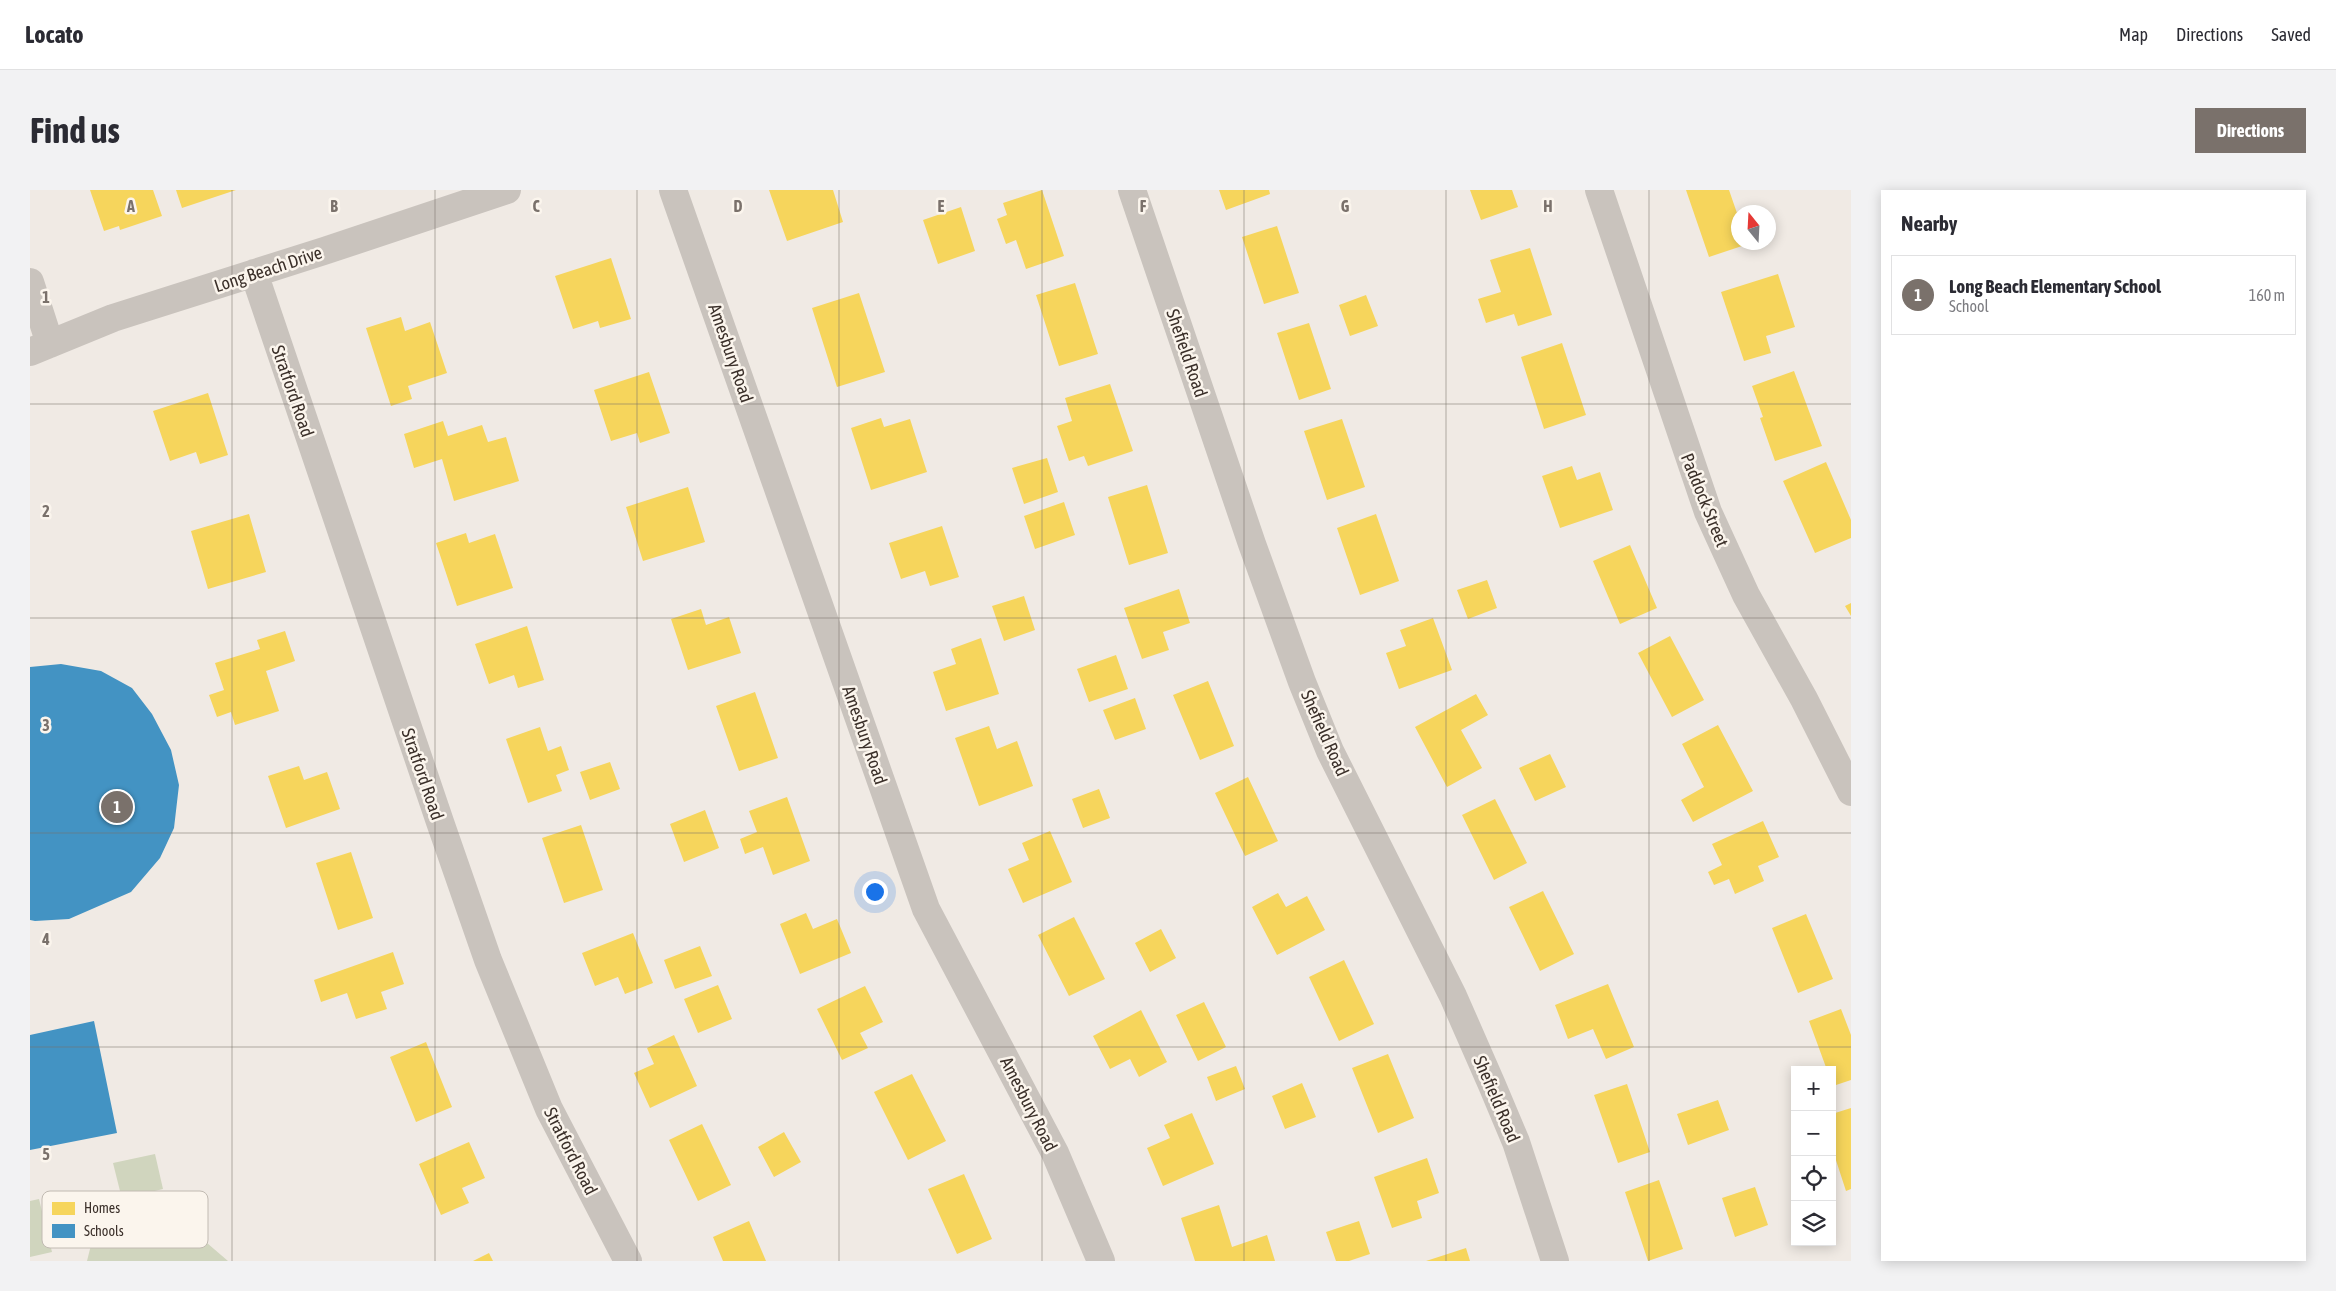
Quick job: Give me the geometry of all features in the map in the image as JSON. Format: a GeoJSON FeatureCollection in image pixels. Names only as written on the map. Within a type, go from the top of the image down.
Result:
{"type":"FeatureCollection","features":[{"type":"Feature","properties":{"kind":"street","name":"Long Beach Drive"},"geometry":{"type":"LineString","coordinates":[[40,348],[113,318],[507,190]]}},
{"type":"Feature","properties":{"kind":"street","name":"Amesbury Road"},"geometry":{"type":"LineString","coordinates":[[674,190],[926,909],[1055,1153],[1101,1261]]}},
{"type":"Feature","properties":{"kind":"street","name":"Shefield Road"},"geometry":{"type":"LineString","coordinates":[[1132,190],[1249,535],[1302,682],[1330,751],[1449,988],[1485,1068],[1516,1142],[1555,1261]]}},
{"type":"Feature","properties":{"kind":"street","name":"Paddock Street"},"geometry":{"type":"LineString","coordinates":[[1599,190],[1708,512],[1746,594],[1804,699],[1851,792]]}},
{"type":"Feature","properties":{"kind":"street","name":"Stratford Road"},"geometry":{"type":"LineString","coordinates":[[254,273],[488,960],[549,1109],[628,1261]]}},
{"type":"Feature","properties":{"kind":"street"},"geometry":{"type":"LineString","coordinates":[[30,282],[40,348]]}},
{"type":"Feature","properties":{"kind":"green space"},"geometry":{"type":"Polygon","coordinates":[[[155,1154],[163,1189],[155,1191],[120,1191],[113,1163],[155,1154]]]}},
{"type":"Feature","properties":{"kind":"green space"},"geometry":{"type":"Polygon","coordinates":[[[39,1199],[42,1211],[42,1248],[51,1248],[52,1252],[30,1257],[30,1201],[39,1199]]]}},
{"type":"Feature","properties":{"kind":"green space"},"geometry":{"type":"Polygon","coordinates":[[[208,1244],[228,1261],[87,1261],[90,1248],[208,1248],[208,1244]]]}},
{"type":"Feature","properties":{"kind":"building: Homes"},"geometry":{"type":"Polygon","coordinates":[[[90,190],[153,190],[162,216],[120,230],[119,226],[104,231],[90,190]]]}},
{"type":"Feature","properties":{"kind":"building: Homes"},"geometry":{"type":"Polygon","coordinates":[[[176,190],[236,190],[182,208],[176,190]]]}},
{"type":"Feature","properties":{"kind":"building: Homes"},"geometry":{"type":"Polygon","coordinates":[[[769,190],[833,190],[843,222],[787,241],[769,190]]]}},
{"type":"Feature","properties":{"kind":"building: Homes"},"geometry":{"type":"Polygon","coordinates":[[[1042,190],[1064,256],[1026,269],[1016,240],[1006,244],[997,219],[1007,215],[1003,203],[1042,190]]]}},
{"type":"Feature","properties":{"kind":"building: Homes"},"geometry":{"type":"Polygon","coordinates":[[[1219,190],[1269,190],[1270,194],[1226,210],[1219,190]]]}},
{"type":"Feature","properties":{"kind":"building: Homes"},"geometry":{"type":"Polygon","coordinates":[[[1470,190],[1512,190],[1518,207],[1481,220],[1470,190]]]}},
{"type":"Feature","properties":{"kind":"building: Homes"},"geometry":{"type":"Polygon","coordinates":[[[1686,190],[1729,190],[1734,205],[1731,205],[1731,250],[1709,257],[1686,190]]]}},
{"type":"Feature","properties":{"kind":"building: Homes"},"geometry":{"type":"Polygon","coordinates":[[[961,207],[975,251],[938,264],[923,220],[961,207]]]}},
{"type":"Feature","properties":{"kind":"building: Homes"},"geometry":{"type":"Polygon","coordinates":[[[1277,226],[1299,293],[1264,304],[1242,237],[1277,226]]]}},
{"type":"Feature","properties":{"kind":"building: Homes"},"geometry":{"type":"Polygon","coordinates":[[[1530,248],[1552,315],[1518,326],[1514,314],[1486,323],[1478,299],[1501,292],[1490,260],[1530,248]]]}},
{"type":"Feature","properties":{"kind":"building: Homes"},"geometry":{"type":"Polygon","coordinates":[[[611,258],[631,319],[600,328],[598,321],[573,329],[555,276],[611,258]]]}},
{"type":"Feature","properties":{"kind":"building: Homes"},"geometry":{"type":"Polygon","coordinates":[[[1778,274],[1795,327],[1766,336],[1771,353],[1744,361],[1721,292],[1778,274]]]}},
{"type":"Feature","properties":{"kind":"building: Homes"},"geometry":{"type":"Polygon","coordinates":[[[1075,283],[1098,354],[1059,366],[1036,295],[1075,283]]]}},
{"type":"Feature","properties":{"kind":"building: Homes"},"geometry":{"type":"Polygon","coordinates":[[[859,293],[885,372],[837,387],[812,308],[859,293]]]}},
{"type":"Feature","properties":{"kind":"building: Homes"},"geometry":{"type":"Polygon","coordinates":[[[1366,295],[1378,326],[1350,336],[1339,305],[1366,295]]]}},
{"type":"Feature","properties":{"kind":"building: Homes"},"geometry":{"type":"Polygon","coordinates":[[[401,317],[405,331],[430,322],[447,373],[408,386],[412,399],[391,406],[366,328],[401,317]]]}},
{"type":"Feature","properties":{"kind":"building: Homes"},"geometry":{"type":"Polygon","coordinates":[[[1309,323],[1331,389],[1299,400],[1277,333],[1309,323]]]}},
{"type":"Feature","properties":{"kind":"building: Homes"},"geometry":{"type":"Polygon","coordinates":[[[1562,343],[1586,415],[1544,429],[1521,357],[1562,343]]]}},
{"type":"Feature","properties":{"kind":"building: Homes"},"geometry":{"type":"Polygon","coordinates":[[[1794,371],[1822,446],[1775,461],[1760,418],[1763,417],[1752,386],[1794,371]]]}},
{"type":"Feature","properties":{"kind":"building: Homes"},"geometry":{"type":"Polygon","coordinates":[[[649,372],[670,433],[640,443],[637,433],[611,441],[594,390],[649,372]]]}},
{"type":"Feature","properties":{"kind":"building: Homes"},"geometry":{"type":"Polygon","coordinates":[[[1110,384],[1133,451],[1088,466],[1084,456],[1069,461],[1057,426],[1072,421],[1065,398],[1110,384]]]}},
{"type":"Feature","properties":{"kind":"building: Homes"},"geometry":{"type":"Polygon","coordinates":[[[208,393],[228,455],[200,464],[196,452],[170,461],[153,411],[208,393]]]}},
{"type":"Feature","properties":{"kind":"building: Homes"},"geometry":{"type":"Polygon","coordinates":[[[881,418],[884,427],[910,419],[927,472],[871,490],[851,428],[881,418]]]}},
{"type":"Feature","properties":{"kind":"building: Homes"},"geometry":{"type":"Polygon","coordinates":[[[1342,419],[1365,487],[1327,500],[1304,431],[1342,419]]]}},
{"type":"Feature","properties":{"kind":"building: Homes"},"geometry":{"type":"Polygon","coordinates":[[[443,421],[448,436],[482,425],[488,442],[506,437],[519,481],[454,501],[442,459],[414,468],[404,434],[443,421]]]}},
{"type":"Feature","properties":{"kind":"building: Homes"},"geometry":{"type":"Polygon","coordinates":[[[1047,458],[1058,492],[1024,504],[1012,468],[1047,458]]]}},
{"type":"Feature","properties":{"kind":"building: Homes"},"geometry":{"type":"Polygon","coordinates":[[[1826,462],[1851,520],[1851,538],[1815,553],[1783,481],[1826,462]]]}},
{"type":"Feature","properties":{"kind":"building: Homes"},"geometry":{"type":"Polygon","coordinates":[[[1572,466],[1577,480],[1600,472],[1613,510],[1560,528],[1542,476],[1572,466]]]}},
{"type":"Feature","properties":{"kind":"building: Homes"},"geometry":{"type":"Polygon","coordinates":[[[1147,485],[1168,553],[1129,565],[1108,497],[1147,485]]]}},
{"type":"Feature","properties":{"kind":"building: Homes"},"geometry":{"type":"Polygon","coordinates":[[[688,487],[705,542],[643,561],[626,507],[688,487]]]}},
{"type":"Feature","properties":{"kind":"building: Homes"},"geometry":{"type":"Polygon","coordinates":[[[1064,502],[1075,535],[1035,549],[1024,516],[1064,502]]]}},
{"type":"Feature","properties":{"kind":"building: Homes"},"geometry":{"type":"Polygon","coordinates":[[[249,514],[266,572],[208,589],[191,531],[249,514]]]}},
{"type":"Feature","properties":{"kind":"building: Homes"},"geometry":{"type":"Polygon","coordinates":[[[1376,514],[1399,581],[1360,595],[1337,528],[1376,514]]]}},
{"type":"Feature","properties":{"kind":"building: Homes"},"geometry":{"type":"Polygon","coordinates":[[[942,526],[959,577],[930,586],[925,571],[901,579],[889,543],[942,526]]]}},
{"type":"Feature","properties":{"kind":"building: Homes"},"geometry":{"type":"Polygon","coordinates":[[[466,533],[469,543],[495,534],[513,588],[457,606],[436,543],[466,533]]]}},
{"type":"Feature","properties":{"kind":"building: Homes"},"geometry":{"type":"Polygon","coordinates":[[[1630,545],[1657,608],[1620,624],[1593,561],[1630,545]]]}},
{"type":"Feature","properties":{"kind":"building: Homes"},"geometry":{"type":"Polygon","coordinates":[[[1487,580],[1497,608],[1468,619],[1457,590],[1487,580]]]}},
{"type":"Feature","properties":{"kind":"building: Homes"},"geometry":{"type":"Polygon","coordinates":[[[1179,589],[1190,623],[1163,632],[1169,650],[1142,659],[1124,608],[1179,589]]]}},
{"type":"Feature","properties":{"kind":"building: Homes"},"geometry":{"type":"Polygon","coordinates":[[[1024,596],[1035,630],[1004,641],[992,606],[1024,596]]]}},
{"type":"Feature","properties":{"kind":"building: Homes"},"geometry":{"type":"Polygon","coordinates":[[[1851,603],[1851,616],[1845,606],[1851,603]]]}},
{"type":"Feature","properties":{"kind":"building: Homes"},"geometry":{"type":"Polygon","coordinates":[[[701,609],[706,625],[729,617],[741,653],[688,670],[671,619],[701,609]]]}},
{"type":"Feature","properties":{"kind":"building: Homes"},"geometry":{"type":"Polygon","coordinates":[[[1433,618],[1452,670],[1399,689],[1386,653],[1406,646],[1400,630],[1433,618]]]}},
{"type":"Feature","properties":{"kind":"building: Homes"},"geometry":{"type":"Polygon","coordinates":[[[527,626],[544,680],[518,688],[514,675],[489,684],[475,644],[527,626]]]}},
{"type":"Feature","properties":{"kind":"building: Homes"},"geometry":{"type":"Polygon","coordinates":[[[285,631],[295,661],[266,671],[279,711],[235,725],[231,712],[217,717],[209,695],[224,690],[215,663],[260,649],[257,640],[285,631]]]}},
{"type":"Feature","properties":{"kind":"building: Homes"},"geometry":{"type":"Polygon","coordinates":[[[1670,636],[1704,700],[1672,717],[1638,653],[1670,636]]]}},
{"type":"Feature","properties":{"kind":"building: Homes"},"geometry":{"type":"Polygon","coordinates":[[[981,638],[999,694],[946,711],[933,672],[956,664],[951,649],[981,638]]]}},
{"type":"Feature","properties":{"kind":"building: Homes"},"geometry":{"type":"Polygon","coordinates":[[[1116,655],[1128,689],[1089,702],[1077,669],[1116,655]]]}},
{"type":"Feature","properties":{"kind":"building: Homes"},"geometry":{"type":"Polygon","coordinates":[[[1208,681],[1234,746],[1200,760],[1173,695],[1208,681]]]}},
{"type":"Feature","properties":{"kind":"building: Homes"},"geometry":{"type":"Polygon","coordinates":[[[755,692],[778,758],[739,771],[716,706],[755,692]]]}},
{"type":"Feature","properties":{"kind":"building: Homes"},"geometry":{"type":"Polygon","coordinates":[[[1476,694],[1488,715],[1461,730],[1482,768],[1447,787],[1415,727],[1476,694]]]}},
{"type":"Feature","properties":{"kind":"building: Homes"},"geometry":{"type":"Polygon","coordinates":[[[1135,698],[1146,729],[1115,740],[1103,710],[1135,698]]]}},
{"type":"Feature","properties":{"kind":"building: Homes"},"geometry":{"type":"Polygon","coordinates":[[[1718,725],[1753,791],[1693,822],[1681,800],[1704,787],[1682,744],[1718,725]]]}},
{"type":"Feature","properties":{"kind":"building: Homes"},"geometry":{"type":"Polygon","coordinates":[[[989,726],[997,749],[1017,741],[1033,786],[979,806],[955,738],[989,726]]]}},
{"type":"Feature","properties":{"kind":"building: Homes"},"geometry":{"type":"Polygon","coordinates":[[[540,727],[548,751],[561,746],[569,770],[556,775],[562,791],[528,803],[506,739],[540,727]]]}},
{"type":"Feature","properties":{"kind":"building: Homes"},"geometry":{"type":"Polygon","coordinates":[[[1550,754],[1566,787],[1535,801],[1519,768],[1550,754]]]}},
{"type":"Feature","properties":{"kind":"building: Homes"},"geometry":{"type":"Polygon","coordinates":[[[610,762],[620,789],[590,800],[580,772],[610,762]]]}},
{"type":"Feature","properties":{"kind":"building: Homes"},"geometry":{"type":"Polygon","coordinates":[[[299,766],[304,780],[327,772],[340,809],[286,828],[268,776],[299,766]]]}},
{"type":"Feature","properties":{"kind":"building: Homes"},"geometry":{"type":"Polygon","coordinates":[[[1248,777],[1278,841],[1245,856],[1215,793],[1248,777]]]}},
{"type":"Feature","properties":{"kind":"building: Homes"},"geometry":{"type":"Polygon","coordinates":[[[1099,789],[1110,818],[1083,828],[1072,799],[1099,789]]]}},
{"type":"Feature","properties":{"kind":"building: Homes"},"geometry":{"type":"Polygon","coordinates":[[[787,797],[810,861],[773,875],[763,847],[745,854],[740,839],[757,832],[749,811],[787,797]]]}},
{"type":"Feature","properties":{"kind":"building: Homes"},"geometry":{"type":"Polygon","coordinates":[[[1495,799],[1527,863],[1494,880],[1462,815],[1495,799]]]}},
{"type":"Feature","properties":{"kind":"building: Homes"},"geometry":{"type":"Polygon","coordinates":[[[705,810],[719,848],[684,862],[670,824],[705,810]]]}},
{"type":"Feature","properties":{"kind":"building: Homes"},"geometry":{"type":"Polygon","coordinates":[[[1763,821],[1779,857],[1758,866],[1764,881],[1735,894],[1729,879],[1714,885],[1708,872],[1722,865],[1712,844],[1763,821]]]}},
{"type":"Feature","properties":{"kind":"building: Homes"},"geometry":{"type":"Polygon","coordinates":[[[581,825],[603,890],[564,903],[542,838],[581,825]]]}},
{"type":"Feature","properties":{"kind":"building: Homes"},"geometry":{"type":"Polygon","coordinates":[[[1050,831],[1072,882],[1023,903],[1008,869],[1029,860],[1022,843],[1050,831]]]}},
{"type":"Feature","properties":{"kind":"building: Homes"},"geometry":{"type":"Polygon","coordinates":[[[351,852],[373,918],[338,930],[316,863],[351,852]]]}},
{"type":"Feature","properties":{"kind":"building: Homes"},"geometry":{"type":"Polygon","coordinates":[[[1543,891],[1574,954],[1540,971],[1509,907],[1543,891]]]}},
{"type":"Feature","properties":{"kind":"building: Homes"},"geometry":{"type":"Polygon","coordinates":[[[1278,893],[1286,907],[1307,896],[1325,930],[1277,955],[1252,907],[1278,893]]]}},
{"type":"Feature","properties":{"kind":"building: Homes"},"geometry":{"type":"Polygon","coordinates":[[[806,913],[813,929],[837,919],[851,953],[800,974],[780,924],[806,913]]]}},
{"type":"Feature","properties":{"kind":"building: Homes"},"geometry":{"type":"Polygon","coordinates":[[[1806,914],[1833,979],[1798,993],[1772,928],[1806,914]]]}},
{"type":"Feature","properties":{"kind":"building: Homes"},"geometry":{"type":"Polygon","coordinates":[[[1074,917],[1105,979],[1069,996],[1038,935],[1074,917]]]}},
{"type":"Feature","properties":{"kind":"building: Homes"},"geometry":{"type":"Polygon","coordinates":[[[1161,929],[1176,958],[1150,972],[1135,943],[1161,929]]]}},
{"type":"Feature","properties":{"kind":"building: Homes"},"geometry":{"type":"Polygon","coordinates":[[[633,933],[653,983],[625,994],[618,977],[595,986],[582,953],[633,933]]]}},
{"type":"Feature","properties":{"kind":"building: Homes"},"geometry":{"type":"Polygon","coordinates":[[[700,946],[712,976],[675,989],[664,960],[700,946]]]}},
{"type":"Feature","properties":{"kind":"building: Homes"},"geometry":{"type":"Polygon","coordinates":[[[393,952],[404,984],[381,992],[387,1009],[356,1019],[347,993],[321,1002],[314,980],[393,952]]]}},
{"type":"Feature","properties":{"kind":"building: Homes"},"geometry":{"type":"Polygon","coordinates":[[[1344,960],[1374,1024],[1339,1041],[1309,977],[1344,960]]]}},
{"type":"Feature","properties":{"kind":"building: Homes"},"geometry":{"type":"Polygon","coordinates":[[[1608,984],[1634,1047],[1606,1059],[1593,1029],[1568,1039],[1555,1005],[1608,984]]]}},
{"type":"Feature","properties":{"kind":"building: Homes"},"geometry":{"type":"Polygon","coordinates":[[[718,985],[732,1019],[698,1033],[684,999],[718,985]]]}},
{"type":"Feature","properties":{"kind":"building: Homes"},"geometry":{"type":"Polygon","coordinates":[[[865,986],[883,1022],[860,1033],[868,1048],[842,1060],[817,1009],[865,986]]]}},
{"type":"Feature","properties":{"kind":"building: Homes"},"geometry":{"type":"Polygon","coordinates":[[[1204,1002],[1226,1047],[1198,1061],[1176,1015],[1204,1002]]]}},
{"type":"Feature","properties":{"kind":"building: Homes"},"geometry":{"type":"Polygon","coordinates":[[[1841,1009],[1851,1035],[1851,1080],[1836,1085],[1836,1066],[1826,1066],[1809,1021],[1841,1009]]]}},
{"type":"Feature","properties":{"kind":"building: Homes"},"geometry":{"type":"Polygon","coordinates":[[[1141,1010],[1167,1062],[1139,1077],[1130,1059],[1110,1069],[1093,1036],[1141,1010]]]}},
{"type":"Feature","properties":{"kind":"building: Homes"},"geometry":{"type":"Polygon","coordinates":[[[674,1035],[697,1086],[650,1108],[634,1073],[654,1064],[647,1048],[674,1035]]]}},
{"type":"Feature","properties":{"kind":"building: Homes"},"geometry":{"type":"Polygon","coordinates":[[[426,1042],[452,1107],[416,1122],[390,1057],[426,1042]]]}},
{"type":"Feature","properties":{"kind":"building: Homes"},"geometry":{"type":"Polygon","coordinates":[[[1388,1054],[1414,1118],[1378,1133],[1352,1068],[1388,1054]]]}},
{"type":"Feature","properties":{"kind":"building: Homes"},"geometry":{"type":"Polygon","coordinates":[[[1236,1066],[1245,1089],[1216,1101],[1207,1077],[1236,1066]]]}},
{"type":"Feature","properties":{"kind":"building: Homes"},"geometry":{"type":"Polygon","coordinates":[[[912,1074],[946,1141],[908,1160],[874,1092],[912,1074]]]}},
{"type":"Feature","properties":{"kind":"building: Homes"},"geometry":{"type":"Polygon","coordinates":[[[1302,1083],[1316,1117],[1285,1129],[1272,1096],[1302,1083]]]}},
{"type":"Feature","properties":{"kind":"building: Homes"},"geometry":{"type":"Polygon","coordinates":[[[1627,1084],[1650,1152],[1618,1163],[1594,1095],[1627,1084]]]}},
{"type":"Feature","properties":{"kind":"building: Homes"},"geometry":{"type":"Polygon","coordinates":[[[1718,1100],[1729,1130],[1688,1145],[1677,1114],[1718,1100]]]}},
{"type":"Feature","properties":{"kind":"building: Homes"},"geometry":{"type":"Polygon","coordinates":[[[1851,1108],[1851,1189],[1846,1191],[1836,1160],[1836,1113],[1851,1108]]]}},
{"type":"Feature","properties":{"kind":"building: Homes"},"geometry":{"type":"Polygon","coordinates":[[[1192,1113],[1214,1164],[1163,1186],[1147,1148],[1170,1138],[1164,1125],[1192,1113]]]}},
{"type":"Feature","properties":{"kind":"building: Homes"},"geometry":{"type":"Polygon","coordinates":[[[702,1124],[731,1185],[698,1201],[669,1140],[702,1124]]]}},
{"type":"Feature","properties":{"kind":"building: Homes"},"geometry":{"type":"Polygon","coordinates":[[[784,1132],[801,1162],[774,1177],[758,1147],[784,1132]]]}},
{"type":"Feature","properties":{"kind":"building: Homes"},"geometry":{"type":"Polygon","coordinates":[[[469,1142],[485,1178],[462,1188],[469,1203],[441,1215],[419,1164],[469,1142]]]}},
{"type":"Feature","properties":{"kind":"building: Homes"},"geometry":{"type":"Polygon","coordinates":[[[1427,1158],[1439,1193],[1417,1201],[1422,1218],[1392,1228],[1374,1177],[1427,1158]]]}},
{"type":"Feature","properties":{"kind":"building: Homes"},"geometry":{"type":"Polygon","coordinates":[[[964,1174],[992,1239],[957,1254],[928,1189],[964,1174]]]}},
{"type":"Feature","properties":{"kind":"building: Homes"},"geometry":{"type":"Polygon","coordinates":[[[1659,1180],[1683,1249],[1648,1261],[1625,1192],[1659,1180]]]}},
{"type":"Feature","properties":{"kind":"building: Homes"},"geometry":{"type":"Polygon","coordinates":[[[1755,1187],[1768,1225],[1735,1237],[1722,1198],[1755,1187]]]}},
{"type":"Feature","properties":{"kind":"building: Homes"},"geometry":{"type":"Polygon","coordinates":[[[1219,1205],[1232,1247],[1267,1235],[1275,1261],[1195,1261],[1181,1218],[1219,1205]]]}},
{"type":"Feature","properties":{"kind":"building: Homes"},"geometry":{"type":"Polygon","coordinates":[[[749,1221],[766,1261],[723,1261],[713,1237],[749,1221]]]}},
{"type":"Feature","properties":{"kind":"building: Homes"},"geometry":{"type":"Polygon","coordinates":[[[1359,1221],[1370,1254],[1349,1261],[1336,1261],[1326,1232],[1359,1221]]]}},
{"type":"Feature","properties":{"kind":"building: Homes"},"geometry":{"type":"Polygon","coordinates":[[[1466,1248],[1470,1261],[1426,1261],[1466,1248]]]}},
{"type":"Feature","properties":{"kind":"building: Homes"},"geometry":{"type":"Polygon","coordinates":[[[489,1253],[493,1261],[473,1261],[489,1253]]]}},
{"type":"Feature","properties":{"kind":"building: Schools"},"geometry":{"type":"Polygon","coordinates":[[[61,664],[101,671],[132,688],[152,714],[171,750],[179,785],[174,828],[160,858],[131,892],[69,919],[35,921],[30,920],[30,667],[61,664]]]}},
{"type":"Feature","properties":{"kind":"building: Schools"},"geometry":{"type":"Polygon","coordinates":[[[94,1021],[117,1133],[30,1150],[30,1035],[94,1021]]]}},
{"type":"Feature","properties":{"kind":"place","name":"Long Beach Elementary School"},"geometry":{"type":"Point","coordinates":[117,807]}}]}
